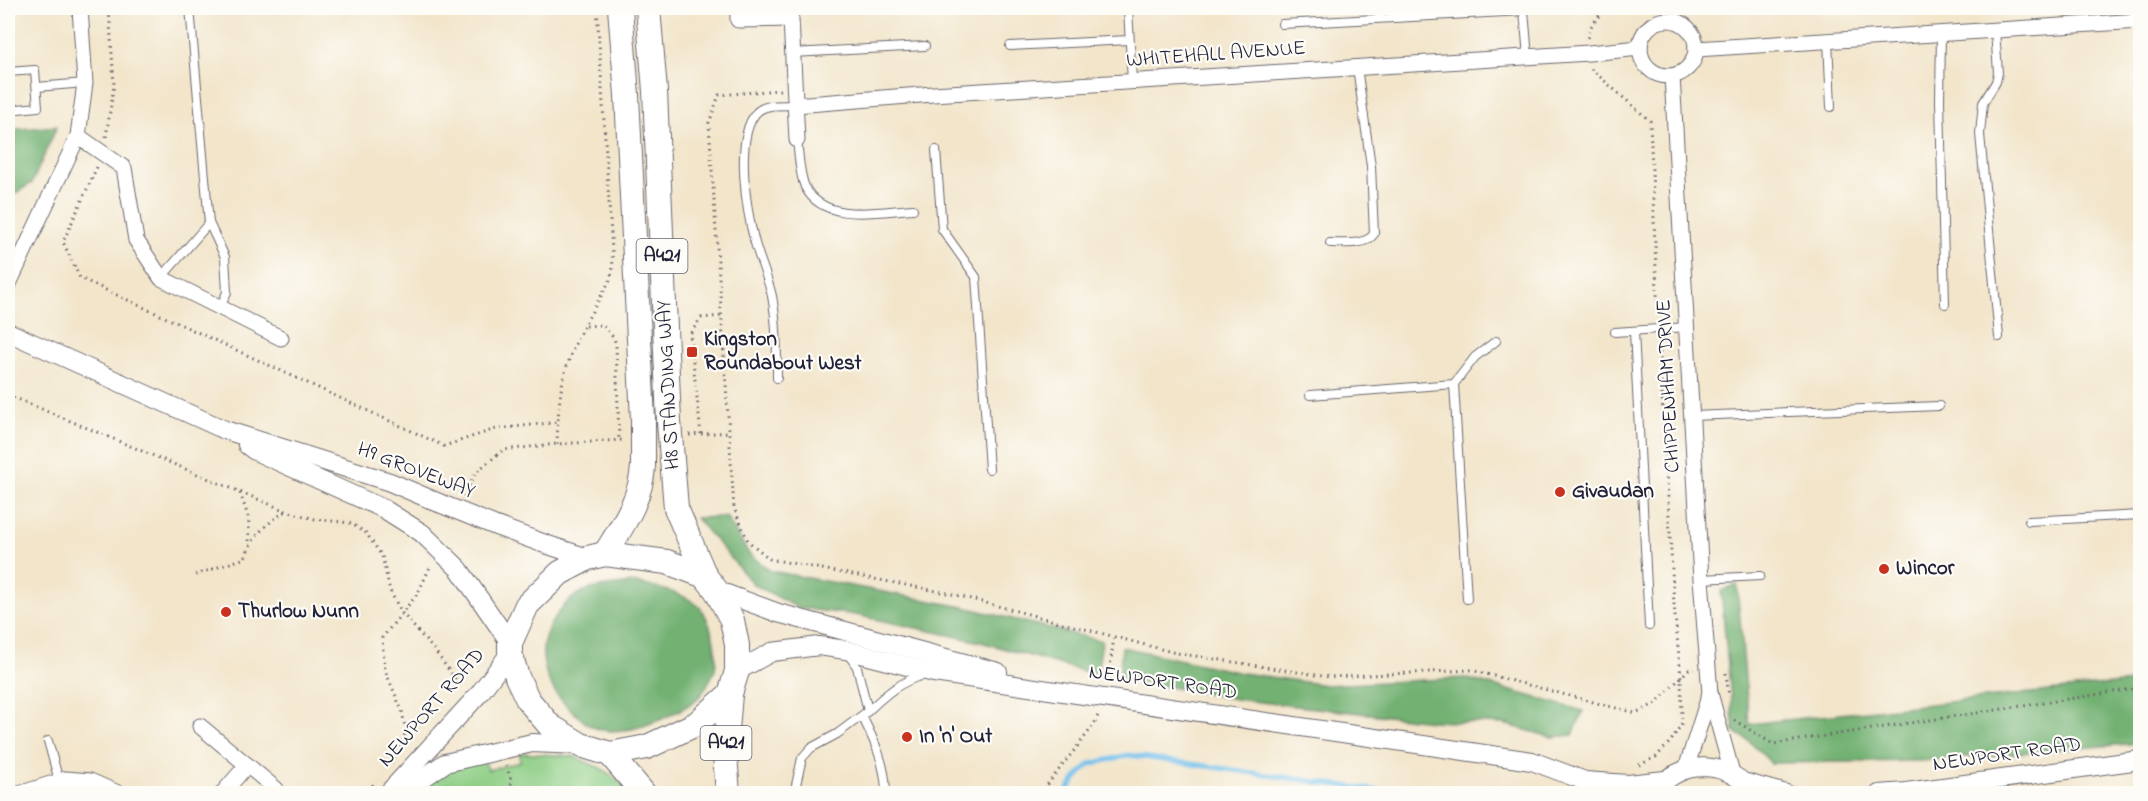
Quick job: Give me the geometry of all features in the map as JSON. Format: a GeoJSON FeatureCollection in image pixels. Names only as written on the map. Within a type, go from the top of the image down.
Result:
{"type":"FeatureCollection","features":[{"type":"Feature","properties":{"kind":"highway","name":"H8 STANDING WAY"},"geometry":{"type":"LineString","coordinates":[[597,556],[634,504],[642,480],[643,466],[643,420],[627,94],[620,8]]}},
{"type":"Feature","properties":{"kind":"highway","name":"H8 STANDING WAY"},"geometry":{"type":"LineString","coordinates":[[648,8],[655,91],[669,422],[676,507],[710,583]]}},
{"type":"Feature","properties":{"kind":"highway"},"geometry":{"type":"LineString","coordinates":[[597,556],[667,562],[710,583],[732,620],[737,645],[733,682],[696,724],[647,747],[610,754],[581,745],[550,726],[528,700],[517,677],[510,648],[527,604],[560,573],[597,556]]}},
{"type":"Feature","properties":{"kind":"highway","name":"A421"},"geometry":{"type":"LineString","coordinates":[[728,794],[725,754],[733,682]]}},
{"type":"Feature","properties":{"kind":"highway"},"geometry":{"type":"LineString","coordinates":[[610,754],[644,794]]}},
{"type":"Feature","properties":{"kind":"street"},"geometry":{"type":"LineString","coordinates":[[8,286],[11,271],[78,136],[85,83],[80,8]]}},
{"type":"Feature","properties":{"kind":"street"},"geometry":{"type":"LineString","coordinates":[[738,8],[738,20],[791,19],[797,141]]}},
{"type":"Feature","properties":{"kind":"street"},"geometry":{"type":"LineString","coordinates":[[1669,14],[1691,33],[1696,49],[1695,57],[1686,70],[1672,76],[1656,74],[1650,69],[1641,56],[1640,48],[1648,28],[1669,14]]}},
{"type":"Feature","properties":{"kind":"street"},"geometry":{"type":"LineString","coordinates":[[1696,49],[2140,21]]}},
{"type":"Feature","properties":{"kind":"street","name":"WHITEHALL AVENUE"},"geometry":{"type":"LineString","coordinates":[[795,105],[933,93],[1528,57],[1640,48]]}},
{"type":"Feature","properties":{"kind":"street","name":"CHIPPENHAM DRIVE"},"geometry":{"type":"LineString","coordinates":[[1672,76],[1701,579],[1710,693],[1744,783]]}},
{"type":"Feature","properties":{"kind":"street"},"geometry":{"type":"LineString","coordinates":[[78,136],[124,168],[136,240],[161,278],[281,338]]}},
{"type":"Feature","properties":{"kind":"street","name":"H9 GROVEWAY"},"geometry":{"type":"LineString","coordinates":[[8,332],[225,430],[390,482],[545,544],[597,556]]}},
{"type":"Feature","properties":{"kind":"street","name":"H9 GROVEWAY"},"geometry":{"type":"LineString","coordinates":[[225,430],[255,452],[384,509],[422,533],[459,569],[510,648]]}},
{"type":"Feature","properties":{"kind":"street"},"geometry":{"type":"LineString","coordinates":[[710,583],[789,616],[930,655],[1105,698]]}},
{"type":"Feature","properties":{"kind":"street","name":"NEWPORT ROAD"},"geometry":{"type":"LineString","coordinates":[[733,682],[772,652],[819,646],[846,650],[934,673],[1532,761],[1591,787],[1628,784],[1659,787]]}},
{"type":"Feature","properties":{"kind":"street","name":"NEWPORT ROAD"},"geometry":{"type":"LineString","coordinates":[[384,786],[478,694],[510,648]]}},
{"type":"Feature","properties":{"kind":"street","name":"CHIPPENHAM DRIVE"},"geometry":{"type":"LineString","coordinates":[[1686,769],[1710,693]]}},
{"type":"Feature","properties":{"kind":"street"},"geometry":{"type":"LineString","coordinates":[[200,726],[276,789]]}},
{"type":"Feature","properties":{"kind":"street","name":"NEWPORT ROAD"},"geometry":{"type":"LineString","coordinates":[[400,794],[445,763],[532,743],[581,745]]}},
{"type":"Feature","properties":{"kind":"street","name":"NEWPORT ROAD"},"geometry":{"type":"LineString","coordinates":[[1879,794],[2140,760]]}},
{"type":"Feature","properties":{"kind":"street"},"geometry":{"type":"LineString","coordinates":[[222,794],[247,765]]}},
{"type":"Feature","properties":{"kind":"street"},"geometry":{"type":"LineString","coordinates":[[1659,787],[1686,769],[1702,766],[1717,768],[1744,783],[1786,794]]}},
{"type":"Feature","properties":{"kind":"street"},"geometry":{"type":"LineString","coordinates":[[19,794],[66,779],[90,782],[120,794]]}},
{"type":"Feature","properties":{"kind":"lane"},"geometry":{"type":"LineString","coordinates":[[190,8],[208,223],[225,257],[227,292],[220,308]]}},
{"type":"Feature","properties":{"kind":"lane"},"geometry":{"type":"LineString","coordinates":[[1128,8],[1132,82]]}},
{"type":"Feature","properties":{"kind":"lane"},"geometry":{"type":"LineString","coordinates":[[1282,24],[1524,11],[1528,57]]}},
{"type":"Feature","properties":{"kind":"lane"},"geometry":{"type":"LineString","coordinates":[[1995,30],[1998,73],[1996,82],[1983,103],[1980,134],[1999,337]]}},
{"type":"Feature","properties":{"kind":"lane"},"geometry":{"type":"LineString","coordinates":[[1941,33],[1940,101],[1945,304]]}},
{"type":"Feature","properties":{"kind":"lane"},"geometry":{"type":"LineString","coordinates":[[1010,46],[1129,40]]}},
{"type":"Feature","properties":{"kind":"lane"},"geometry":{"type":"LineString","coordinates":[[1828,40],[1831,107]]}},
{"type":"Feature","properties":{"kind":"lane"},"geometry":{"type":"LineString","coordinates":[[792,52],[925,46]]}},
{"type":"Feature","properties":{"kind":"lane"},"geometry":{"type":"LineString","coordinates":[[1330,243],[1362,242],[1370,239],[1374,234],[1371,166],[1358,67]]}},
{"type":"Feature","properties":{"kind":"lane"},"geometry":{"type":"LineString","coordinates":[[8,72],[35,69],[38,107],[8,110]]}},
{"type":"Feature","properties":{"kind":"lane"},"geometry":{"type":"LineString","coordinates":[[37,87],[85,83]]}},
{"type":"Feature","properties":{"kind":"lane"},"geometry":{"type":"LineString","coordinates":[[777,378],[775,316],[771,293],[755,242],[744,146],[747,131],[757,112],[764,107],[795,105]]}},
{"type":"Feature","properties":{"kind":"lane"},"geometry":{"type":"LineString","coordinates":[[797,141],[805,186],[812,198],[822,206],[843,212],[913,209]]}},
{"type":"Feature","properties":{"kind":"lane"},"geometry":{"type":"LineString","coordinates":[[936,150],[942,229],[976,277],[989,469]]}},
{"type":"Feature","properties":{"kind":"lane"},"geometry":{"type":"LineString","coordinates":[[161,278],[208,223]]}},
{"type":"Feature","properties":{"kind":"lane"},"geometry":{"type":"LineString","coordinates":[[1615,332],[1687,327]]}},
{"type":"Feature","properties":{"kind":"lane"},"geometry":{"type":"LineString","coordinates":[[1634,331],[1649,626]]}},
{"type":"Feature","properties":{"kind":"lane"},"geometry":{"type":"LineString","coordinates":[[1467,599],[1454,384],[1475,357],[1496,341]]}},
{"type":"Feature","properties":{"kind":"lane"},"geometry":{"type":"LineString","coordinates":[[1310,395],[1454,384]]}},
{"type":"Feature","properties":{"kind":"lane"},"geometry":{"type":"LineString","coordinates":[[1692,416],[1940,406]]}},
{"type":"Feature","properties":{"kind":"lane"},"geometry":{"type":"LineString","coordinates":[[2029,521],[2140,515]]}},
{"type":"Feature","properties":{"kind":"lane"},"geometry":{"type":"LineString","coordinates":[[1701,579],[1760,576]]}},
{"type":"Feature","properties":{"kind":"lane"},"geometry":{"type":"LineString","coordinates":[[846,650],[857,668],[865,714],[886,777],[886,794]]}},
{"type":"Feature","properties":{"kind":"lane"},"geometry":{"type":"LineString","coordinates":[[794,794],[802,758],[811,748],[837,734],[908,679],[934,673]]}},
{"type":"Feature","properties":{"kind":"lane"},"geometry":{"type":"LineString","coordinates":[[48,741],[59,781]]}},
{"type":"Feature","properties":{"kind":"path"},"geometry":{"type":"LineString","coordinates":[[557,444],[564,377],[573,349],[610,280],[613,268],[597,8]]}},
{"type":"Feature","properties":{"kind":"path"},"geometry":{"type":"LineString","coordinates":[[794,88],[719,95],[709,123],[734,508],[748,541],[770,559],[952,594],[1176,653],[1329,677],[1471,670],[1635,713],[1655,704],[1689,669],[1708,667],[1725,668],[1729,698]]}},
{"type":"Feature","properties":{"kind":"path"},"geometry":{"type":"LineString","coordinates":[[701,434],[690,334],[701,318],[722,316]]}},
{"type":"Feature","properties":{"kind":"path"},"geometry":{"type":"LineString","coordinates":[[585,327],[602,325],[614,338],[618,374],[619,440]]}},
{"type":"Feature","properties":{"kind":"path"},"geometry":{"type":"LineString","coordinates":[[8,395],[286,511],[315,519],[350,523],[366,533],[382,556],[390,591],[402,613],[435,651],[456,680]]}},
{"type":"Feature","properties":{"kind":"path"},"geometry":{"type":"LineString","coordinates":[[239,492],[249,519],[249,547]]}},
{"type":"Feature","properties":{"kind":"path"},"geometry":{"type":"LineString","coordinates":[[195,575],[245,558],[249,547],[266,525],[286,511]]}},
{"type":"Feature","properties":{"kind":"path"},"geometry":{"type":"LineString","coordinates":[[388,770],[406,732],[402,711],[385,670],[382,638],[402,613]]}},
{"type":"Feature","properties":{"kind":"path"},"geometry":{"type":"LineString","coordinates":[[1040,794],[1094,725],[1105,698],[1114,636]]}},
{"type":"Feature","properties":{"kind":"path"},"geometry":{"type":"LineString","coordinates":[[1628,784],[1628,771],[1656,757],[1671,741],[1682,723],[1681,677]]}},
{"type":"Feature","properties":{"kind":"path"},"geometry":{"type":"LineString","coordinates":[[1731,718],[1773,744],[2140,688]]}},
{"type":"Feature","properties":{"kind":"path"},"geometry":{"type":"LineString","coordinates":[[506,766],[511,779],[511,794]]}},
{"type":"Feature","properties":{"kind":"path"},"geometry":{"type":"LineString","coordinates":[[363,794],[384,786]]}},
{"type":"Feature","properties":{"kind":"green space"},"geometry":{"type":"Polygon","coordinates":[[[57,126],[32,183],[8,198],[8,130],[57,126]]]}},
{"type":"Feature","properties":{"kind":"green space"},"geometry":{"type":"Polygon","coordinates":[[[726,517],[749,554],[771,571],[964,607],[1102,641],[1097,675],[981,642],[856,615],[798,608],[753,584],[696,518],[726,517]]]}},
{"type":"Feature","properties":{"kind":"green space"},"geometry":{"type":"Polygon","coordinates":[[[636,583],[675,593],[701,609],[706,616],[715,646],[716,665],[699,697],[679,711],[636,728],[608,731],[589,725],[557,694],[545,670],[544,643],[548,629],[556,616],[574,596],[595,588],[636,583]]]}},
{"type":"Feature","properties":{"kind":"green space"},"geometry":{"type":"Polygon","coordinates":[[[1737,584],[1749,724],[2140,681],[2140,743],[1920,761],[1771,763],[1749,741],[1734,731],[1721,591],[1737,584]]]}},
{"type":"Feature","properties":{"kind":"green space"},"geometry":{"type":"Polygon","coordinates":[[[1122,647],[1242,673],[1326,685],[1465,678],[1583,711],[1573,735],[1551,737],[1504,724],[1432,721],[1242,700],[1119,678],[1122,647]]]}},
{"type":"Feature","properties":{"kind":"green space"},"geometry":{"type":"Polygon","coordinates":[[[520,753],[573,756],[604,770],[635,794],[413,794],[449,768],[483,757],[488,770],[520,762],[520,753]]]}},
{"type":"Feature","properties":{"kind":"waterway"},"geometry":{"type":"LineString","coordinates":[[1065,794],[1090,764],[1129,755],[1401,794]]}},
{"type":"Feature","properties":{"kind":"place","name":"Kingston Roundabout West"},"geometry":{"type":"Point","coordinates":[692,352]}},
{"type":"Feature","properties":{"kind":"place","name":"Givaudan"},"geometry":{"type":"Point","coordinates":[1560,492]}},
{"type":"Feature","properties":{"kind":"place","name":"Wincor"},"geometry":{"type":"Point","coordinates":[1884,569]}},
{"type":"Feature","properties":{"kind":"place","name":"Thurlow Nunn"},"geometry":{"type":"Point","coordinates":[226,612]}},
{"type":"Feature","properties":{"kind":"place","name":"In 'n' Out"},"geometry":{"type":"Point","coordinates":[907,737]}}]}
